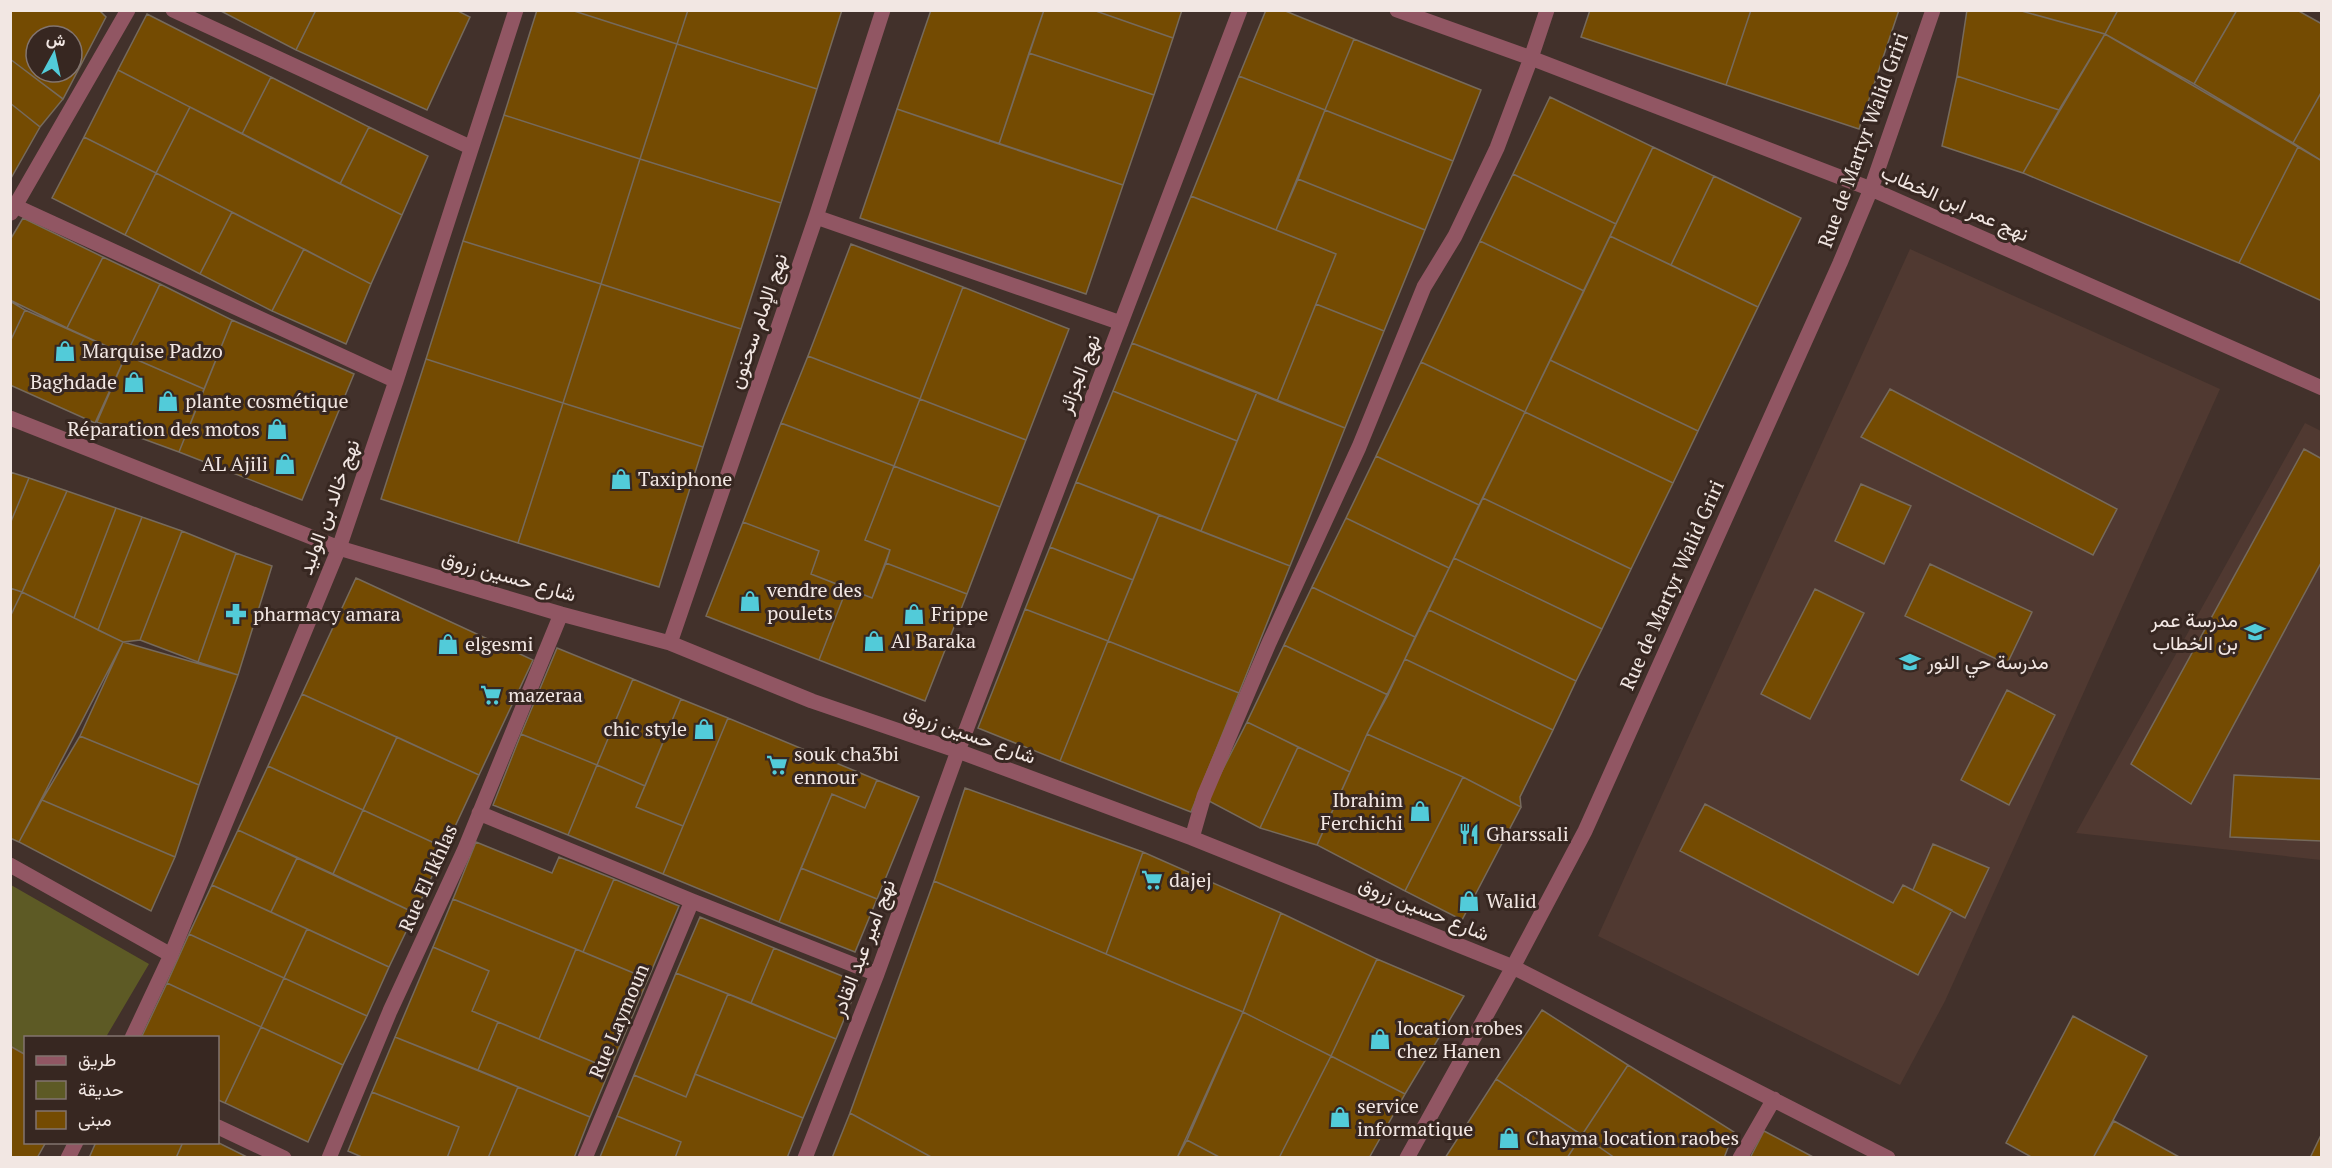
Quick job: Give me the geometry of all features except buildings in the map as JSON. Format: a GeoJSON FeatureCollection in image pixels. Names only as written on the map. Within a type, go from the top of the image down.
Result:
{"type":"FeatureCollection","features":[{"type":"Feature","properties":{"kind":"street"},"geometry":{"type":"LineString","coordinates":[[129,10],[13,210],[396,381]]}},
{"type":"Feature","properties":{"kind":"street"},"geometry":{"type":"LineString","coordinates":[[172,10],[470,147]]}},
{"type":"Feature","properties":{"kind":"street","name":"نهج خالد بن الوليد"},"geometry":{"type":"LineString","coordinates":[[133,1036],[171,955],[339,548],[396,381],[516,10]]}},
{"type":"Feature","properties":{"kind":"street","name":"نهج الإمام سحنون"},"geometry":{"type":"LineString","coordinates":[[670,643],[816,217],[883,10]]}},
{"type":"Feature","properties":{"kind":"street","name":"نهج الجزائر"},"geometry":{"type":"LineString","coordinates":[[958,751],[1240,10]]}},
{"type":"Feature","properties":{"kind":"street","name":"نهج عمر ابن الخطاب"},"geometry":{"type":"LineString","coordinates":[[1397,10],[1531,58],[1871,189],[2322,388]]}},
{"type":"Feature","properties":{"kind":"street"},"geometry":{"type":"LineString","coordinates":[[1192,838],[1203,796],[1269,643],[1359,447],[1424,287],[1455,236],[1497,148],[1547,10]]}},
{"type":"Feature","properties":{"kind":"street","name":"Rue de Martyr Walid Griri"},"geometry":{"type":"LineString","coordinates":[[1407,1158],[1585,831],[1871,189],[1933,10]]}},
{"type":"Feature","properties":{"kind":"street"},"geometry":{"type":"LineString","coordinates":[[816,217],[1121,323]]}},
{"type":"Feature","properties":{"kind":"street","name":"شارع حسين زروق"},"geometry":{"type":"LineString","coordinates":[[10,418],[339,548],[561,614],[670,643],[812,700],[958,751],[1192,838],[1513,967],[1888,1158]]}},
{"type":"Feature","properties":{"kind":"street","name":"Rue El Ikhlas"},"geometry":{"type":"LineString","coordinates":[[329,1158],[390,1011],[464,851],[561,614]]}},
{"type":"Feature","properties":{"kind":"street","name":"نهج امير عبد القادر"},"geometry":{"type":"LineString","coordinates":[[805,1158],[877,974],[958,751]]}},
{"type":"Feature","properties":{"kind":"street"},"geometry":{"type":"LineString","coordinates":[[479,813],[877,974]]}},
{"type":"Feature","properties":{"kind":"street"},"geometry":{"type":"LineString","coordinates":[[10,865],[171,955]]}},
{"type":"Feature","properties":{"kind":"street","name":"Rue Laymoun"},"geometry":{"type":"LineString","coordinates":[[585,1158],[692,901]]}},
{"type":"Feature","properties":{"kind":"street"},"geometry":{"type":"LineString","coordinates":[[1740,1158],[1774,1099]]}},
{"type":"Feature","properties":{"kind":"street"},"geometry":{"type":"LineString","coordinates":[[219,1127],[284,1158]]}},
{"type":"Feature","properties":{"kind":"street"},"geometry":{"type":"LineString","coordinates":[[68,1158],[75,1144]]}},
{"type":"Feature","properties":{"kind":"shaded area","name":"مدرسة حي النور"},"geometry":{"type":"Polygon","coordinates":[[[1910,249],[2220,389],[1945,1001],[1900,1085],[1598,936],[1910,249]]]}},
{"type":"Feature","properties":{"kind":"shaded area","name":"مدرسة عمر بن الخطاب"},"geometry":{"type":"Polygon","coordinates":[[[2305,423],[2321,431],[2321,860],[2076,833],[2305,423]]]}},
{"type":"Feature","properties":{"kind":"green space"},"geometry":{"type":"Polygon","coordinates":[[[11,885],[149,964],[107,1036],[24,1036],[24,1054],[11,1046],[11,885]]]}},
{"type":"Feature","properties":{"kind":"place","name":"Marquise Padzo"},"geometry":{"type":"Point","coordinates":[65,351]}},
{"type":"Feature","properties":{"kind":"place","name":"Baghdade"},"geometry":{"type":"Point","coordinates":[134,382]}},
{"type":"Feature","properties":{"kind":"place","name":"plante cosmétique"},"geometry":{"type":"Point","coordinates":[168,401]}},
{"type":"Feature","properties":{"kind":"place","name":"Réparation des motos"},"geometry":{"type":"Point","coordinates":[277,429]}},
{"type":"Feature","properties":{"kind":"place","name":"AL Ajili"},"geometry":{"type":"Point","coordinates":[285,464]}},
{"type":"Feature","properties":{"kind":"place","name":"Taxiphone"},"geometry":{"type":"Point","coordinates":[621,479]}},
{"type":"Feature","properties":{"kind":"place","name":"vendre des poulets"},"geometry":{"type":"Point","coordinates":[750,601]}},
{"type":"Feature","properties":{"kind":"place","name":"pharmacy amara"},"geometry":{"type":"Point","coordinates":[236,614]}},
{"type":"Feature","properties":{"kind":"place","name":"Frippe"},"geometry":{"type":"Point","coordinates":[914,614]}},
{"type":"Feature","properties":{"kind":"place","name":"مدرسة عمر بن الخطاب"},"geometry":{"type":"Point","coordinates":[2255,632]}},
{"type":"Feature","properties":{"kind":"place","name":"Al Baraka"},"geometry":{"type":"Point","coordinates":[874,641]}},
{"type":"Feature","properties":{"kind":"place","name":"elgesmi"},"geometry":{"type":"Point","coordinates":[448,644]}},
{"type":"Feature","properties":{"kind":"place","name":"مدرسة حي النور"},"geometry":{"type":"Point","coordinates":[1910,662]}},
{"type":"Feature","properties":{"kind":"place","name":"mazeraa"},"geometry":{"type":"Point","coordinates":[491,695]}},
{"type":"Feature","properties":{"kind":"place","name":"chic style"},"geometry":{"type":"Point","coordinates":[704,729]}},
{"type":"Feature","properties":{"kind":"place","name":"souk cha3bi ennour"},"geometry":{"type":"Point","coordinates":[777,765]}},
{"type":"Feature","properties":{"kind":"place","name":"Ibrahim Ferchichi"},"geometry":{"type":"Point","coordinates":[1420,811]}},
{"type":"Feature","properties":{"kind":"place","name":"Gharssali"},"geometry":{"type":"Point","coordinates":[1469,834]}},
{"type":"Feature","properties":{"kind":"place","name":"dajej"},"geometry":{"type":"Point","coordinates":[1152,880]}},
{"type":"Feature","properties":{"kind":"place","name":"Walid"},"geometry":{"type":"Point","coordinates":[1469,901]}},
{"type":"Feature","properties":{"kind":"place","name":"location robes chez Hanen"},"geometry":{"type":"Point","coordinates":[1380,1039]}},
{"type":"Feature","properties":{"kind":"place","name":"service informatique"},"geometry":{"type":"Point","coordinates":[1340,1117]}},
{"type":"Feature","properties":{"kind":"place","name":"Chayma location raobes"},"geometry":{"type":"Point","coordinates":[1509,1138]}}]}
